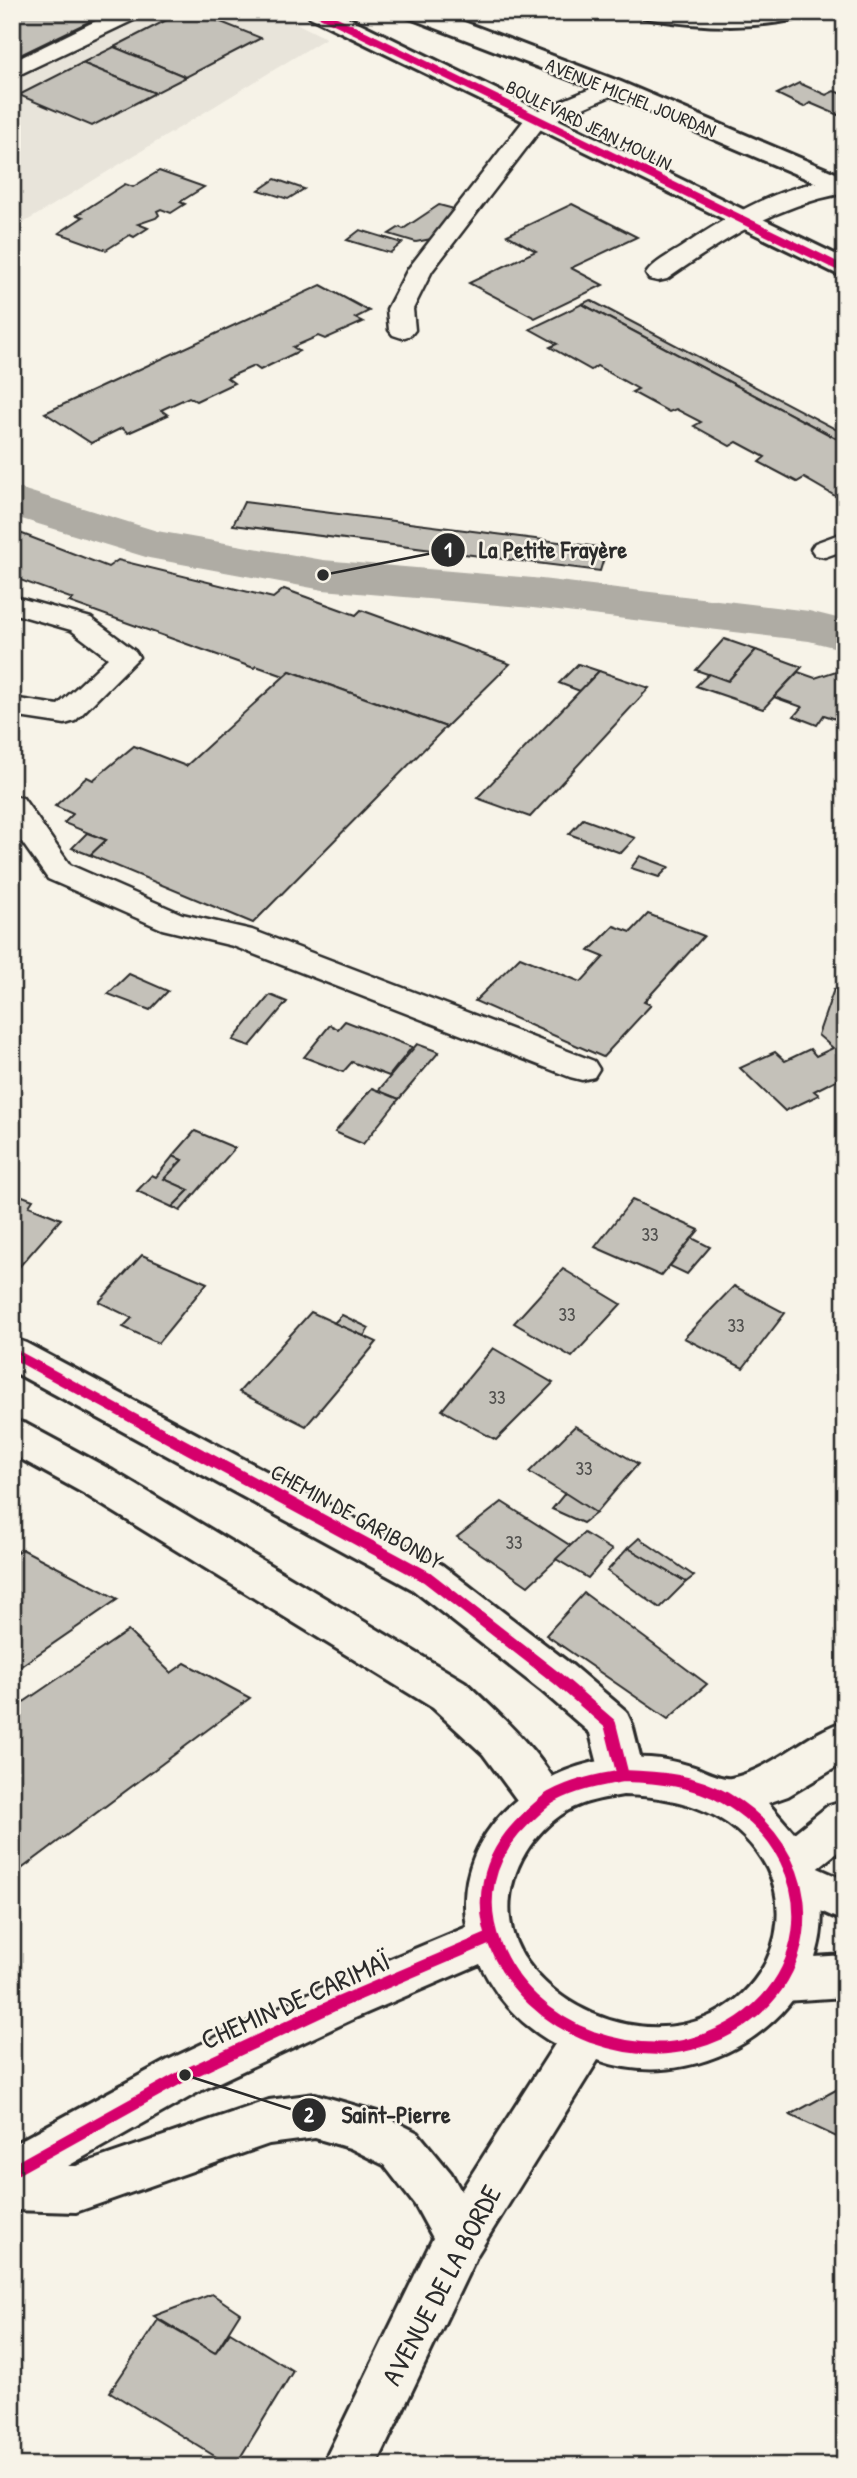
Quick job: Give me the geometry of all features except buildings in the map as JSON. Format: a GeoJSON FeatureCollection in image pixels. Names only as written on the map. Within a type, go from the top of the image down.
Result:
{"type":"FeatureCollection","features":[{"type":"Feature","properties":{"kind":"street","name":"BOULEVARD JEAN MOULIN"},"geometry":{"type":"LineString","coordinates":[[318,12],[845,270]]}},
{"type":"Feature","properties":{"kind":"street","name":"AVENUE MICHEL JOURDAN"},"geometry":{"type":"LineString","coordinates":[[415,12],[612,87],[844,186]]}},
{"type":"Feature","properties":{"kind":"street"},"geometry":{"type":"LineString","coordinates":[[651,12],[692,19],[773,18],[796,12]]}},
{"type":"Feature","properties":{"kind":"street","name":"CHEMIN DE GARIBONDY"},"geometry":{"type":"LineString","coordinates":[[12,1353],[427,1577],[558,1679],[610,1724],[623,1776]]}},
{"type":"Feature","properties":{"kind":"street"},"geometry":{"type":"LineString","coordinates":[[12,1435],[98,1482],[449,1695],[499,1741],[544,1802]]}},
{"type":"Feature","properties":{"kind":"street"},"geometry":{"type":"LineString","coordinates":[[727,1798],[772,1783],[845,1739]]}},
{"type":"Feature","properties":{"kind":"street"},"geometry":{"type":"LineString","coordinates":[[623,1776],[659,1776],[693,1784],[727,1798],[763,1827],[792,1871],[802,1913],[798,1948],[784,1980],[757,2011],[721,2034],[677,2047],[631,2048],[586,2037],[552,2021],[524,1997],[503,1969],[490,1938],[486,1900],[495,1862],[515,1829],[544,1802],[582,1785],[623,1776]]}},
{"type":"Feature","properties":{"kind":"street"},"geometry":{"type":"LineString","coordinates":[[792,1871],[845,1819]]}},
{"type":"Feature","properties":{"kind":"street"},"geometry":{"type":"LineString","coordinates":[[792,1871],[845,1902]]}},
{"type":"Feature","properties":{"kind":"street","name":"CHEMIN DE CARIMAÏ"},"geometry":{"type":"LineString","coordinates":[[12,2171],[185,2075],[338,2003],[490,1938]]}},
{"type":"Feature","properties":{"kind":"street"},"geometry":{"type":"LineString","coordinates":[[784,1980],[845,1976]]}},
{"type":"Feature","properties":{"kind":"street","name":"AVENUE DE LA BORDE"},"geometry":{"type":"LineString","coordinates":[[348,2466],[459,2238],[586,2037]]}},
{"type":"Feature","properties":{"kind":"street"},"geometry":{"type":"LineString","coordinates":[[12,2187],[76,2189],[269,2122],[315,2116],[360,2128],[401,2149],[433,2189],[459,2238]]}},
{"type":"Feature","properties":{"kind":"lane"},"geometry":{"type":"LineString","coordinates":[[12,71],[132,12]]}},
{"type":"Feature","properties":{"kind":"lane"},"geometry":{"type":"LineString","coordinates":[[402,330],[400,309],[420,269],[536,120],[612,87]]}},
{"type":"Feature","properties":{"kind":"lane"},"geometry":{"type":"LineString","coordinates":[[658,274],[744,219],[804,191],[844,186]]}},
{"type":"Feature","properties":{"kind":"lane"},"geometry":{"type":"LineString","coordinates":[[12,604],[81,624],[125,657],[65,715],[12,707]]}},
{"type":"Feature","properties":{"kind":"lane"},"geometry":{"type":"LineString","coordinates":[[12,805],[60,872],[173,922],[241,937],[582,1069]]}},
{"type":"Feature","properties":{"kind":"shaded area"},"geometry":{"type":"Polygon","coordinates":[[[12,12],[274,12],[326,38],[12,230],[12,12]]]}},
{"type":"Feature","properties":{"kind":"waterway"},"geometry":{"type":"LineString","coordinates":[[12,500],[149,544],[323,575],[533,593],[809,626],[845,635]]}},
{"type":"Feature","properties":{"kind":"cycle path"},"geometry":{"type":"LineString","coordinates":[[318,12],[845,270]]}},
{"type":"Feature","properties":{"kind":"cycle path"},"geometry":{"type":"LineString","coordinates":[[12,1353],[427,1577],[558,1679],[610,1724],[623,1776]]}},
{"type":"Feature","properties":{"kind":"cycle path"},"geometry":{"type":"LineString","coordinates":[[623,1776],[676,1781],[701,1787],[725,1798],[750,1815],[771,1836],[786,1860],[796,1886],[801,1913],[798,1941],[789,1968],[772,1994],[742,2021],[718,2035],[692,2044],[661,2049],[635,2048],[610,2043],[569,2028],[535,2005],[509,1976],[492,1942],[486,1906],[492,1869],[510,1834],[543,1803],[561,1792],[623,1776]]}},
{"type":"Feature","properties":{"kind":"cycle path"},"geometry":{"type":"LineString","coordinates":[[12,2171],[185,2075],[338,2003],[490,1938]]}},
{"type":"Feature","properties":{"kind":"place","name":"La Petite Frayère"},"geometry":{"type":"Point","coordinates":[323,575]}},
{"type":"Feature","properties":{"kind":"place","name":"Saint-Pierre"},"geometry":{"type":"Point","coordinates":[185,2075]}}]}
